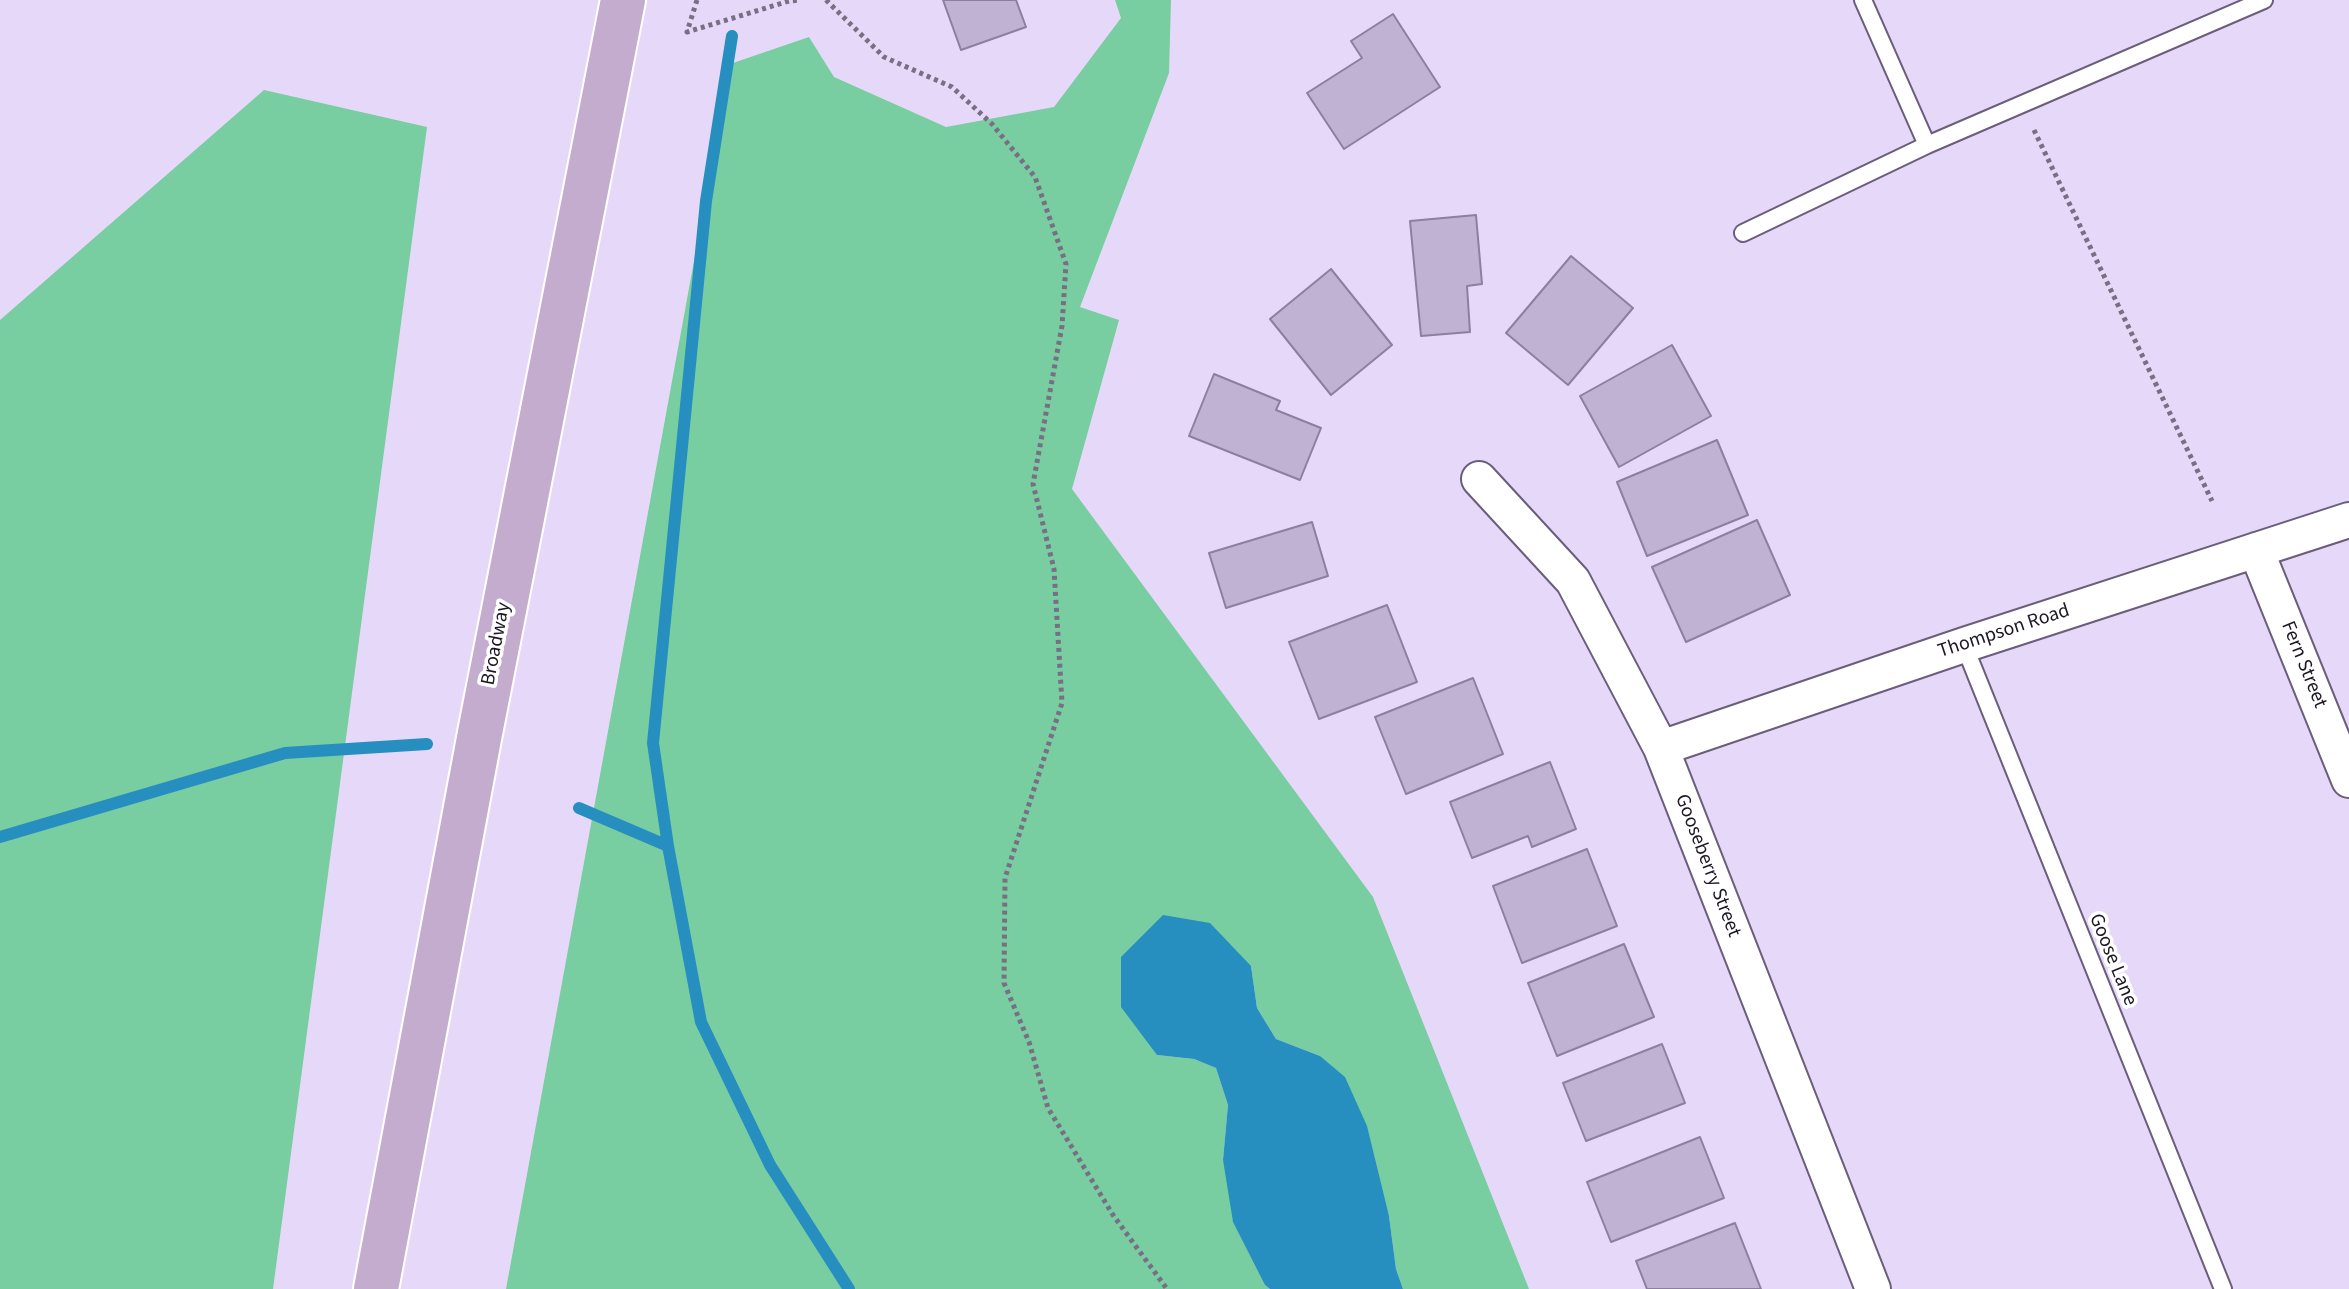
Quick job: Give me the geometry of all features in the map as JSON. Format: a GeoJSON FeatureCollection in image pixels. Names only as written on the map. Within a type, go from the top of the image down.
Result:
{"type":"FeatureCollection","features":[{"type":"Feature","properties":{"kind":"main road","name":"Broadway"},"geometry":{"type":"LineString","coordinates":[[376,1289],[480,733],[623,0]]}},
{"type":"Feature","properties":{"kind":"street","name":"Gooseberry Street"},"geometry":{"type":"LineString","coordinates":[[1479,479],[1573,581],[1661,748],[1873,1289]]}},
{"type":"Feature","properties":{"kind":"street","name":"Thompson Road"},"geometry":{"type":"LineString","coordinates":[[1661,748],[1964,645],[2349,520]]}},
{"type":"Feature","properties":{"kind":"street","name":"Fern Street"},"geometry":{"type":"LineString","coordinates":[[2256,550],[2349,780]]}},
{"type":"Feature","properties":{"kind":"lane"},"geometry":{"type":"LineString","coordinates":[[1863,0],[1927,145]]}},
{"type":"Feature","properties":{"kind":"lane"},"geometry":{"type":"LineString","coordinates":[[1743,233],[1927,145],[2264,0]]}},
{"type":"Feature","properties":{"kind":"lane","name":"Goose Lane"},"geometry":{"type":"LineString","coordinates":[[1964,645],[2223,1289]]}},
{"type":"Feature","properties":{"kind":"path"},"geometry":{"type":"LineString","coordinates":[[697,0],[687,32],[800,0]]}},
{"type":"Feature","properties":{"kind":"path"},"geometry":{"type":"LineString","coordinates":[[826,0],[884,57],[952,87],[992,124],[1035,177],[1066,264],[1062,326],[1033,484],[1054,569],[1062,703],[1005,878],[1004,983],[1029,1042],[1048,1108],[1113,1215],[1167,1289]]}},
{"type":"Feature","properties":{"kind":"path"},"geometry":{"type":"LineString","coordinates":[[2022,104],[2212,501]]}},
{"type":"Feature","properties":{"kind":"green space"},"geometry":{"type":"Polygon","coordinates":[[[1115,0],[1171,0],[1169,73],[1080,307],[1119,320],[1072,489],[1373,897],[1529,1289],[1403,1289],[1396,1269],[1389,1216],[1379,1182],[1320,1056],[1276,1039],[1257,1008],[1251,966],[1157,1055],[1194,1059],[1216,1068],[1228,1105],[1223,1160],[1265,1285],[1270,1289],[506,1289],[730,64],[809,37],[834,77],[946,127],[1054,107],[1121,18],[1115,0]]]}},
{"type":"Feature","properties":{"kind":"green space"},"geometry":{"type":"Polygon","coordinates":[[[264,90],[427,127],[273,1289],[0,1289],[0,320],[264,90]]]}},
{"type":"Feature","properties":{"kind":"water"},"geometry":{"type":"Polygon","coordinates":[[[1163,915],[1210,923],[1251,966],[1257,1008],[1276,1039],[1320,1056],[1345,1077],[1367,1126],[1389,1216],[1396,1269],[1403,1289],[1270,1289],[1265,1285],[1233,1222],[1223,1160],[1228,1105],[1216,1068],[1194,1059],[1157,1055],[1121,1007],[1121,957],[1163,915]]]}},
{"type":"Feature","properties":{"kind":"building"},"geometry":{"type":"Polygon","coordinates":[[[943,0],[1016,0],[1026,27],[961,50],[943,0]]]}},
{"type":"Feature","properties":{"kind":"building"},"geometry":{"type":"Polygon","coordinates":[[[1393,14],[1440,87],[1344,149],[1307,93],[1362,58],[1351,41],[1393,14]]]}},
{"type":"Feature","properties":{"kind":"building"},"geometry":{"type":"Polygon","coordinates":[[[1476,215],[1482,284],[1467,286],[1470,332],[1421,336],[1410,221],[1476,215]]]}},
{"type":"Feature","properties":{"kind":"building"},"geometry":{"type":"Polygon","coordinates":[[[1571,256],[1633,308],[1568,385],[1506,333],[1571,256]]]}},
{"type":"Feature","properties":{"kind":"building"},"geometry":{"type":"Polygon","coordinates":[[[1331,269],[1392,345],[1331,395],[1270,319],[1331,269]]]}},
{"type":"Feature","properties":{"kind":"building"},"geometry":{"type":"Polygon","coordinates":[[[1672,345],[1711,416],[1619,467],[1580,396],[1672,345]]]}},
{"type":"Feature","properties":{"kind":"building"},"geometry":{"type":"Polygon","coordinates":[[[1214,374],[1280,401],[1276,410],[1321,428],[1300,480],[1189,436],[1214,374]]]}},
{"type":"Feature","properties":{"kind":"building"},"geometry":{"type":"Polygon","coordinates":[[[1717,440],[1748,515],[1647,556],[1617,482],[1717,440]]]}},
{"type":"Feature","properties":{"kind":"building"},"geometry":{"type":"Polygon","coordinates":[[[1757,520],[1790,595],[1686,642],[1652,567],[1757,520]]]}},
{"type":"Feature","properties":{"kind":"building"},"geometry":{"type":"Polygon","coordinates":[[[1312,522],[1328,576],[1226,608],[1209,553],[1312,522]]]}},
{"type":"Feature","properties":{"kind":"building"},"geometry":{"type":"Polygon","coordinates":[[[1387,605],[1417,682],[1319,719],[1289,642],[1387,605]]]}},
{"type":"Feature","properties":{"kind":"building"},"geometry":{"type":"Polygon","coordinates":[[[1473,678],[1503,754],[1406,794],[1375,717],[1473,678]]]}},
{"type":"Feature","properties":{"kind":"building"},"geometry":{"type":"Polygon","coordinates":[[[1550,762],[1576,829],[1532,847],[1528,836],[1472,858],[1450,802],[1550,762]]]}},
{"type":"Feature","properties":{"kind":"building"},"geometry":{"type":"Polygon","coordinates":[[[1587,849],[1617,926],[1522,963],[1493,886],[1587,849]]]}},
{"type":"Feature","properties":{"kind":"building"},"geometry":{"type":"Polygon","coordinates":[[[1624,944],[1654,1017],[1557,1056],[1528,983],[1624,944]]]}},
{"type":"Feature","properties":{"kind":"building"},"geometry":{"type":"Polygon","coordinates":[[[1662,1044],[1685,1103],[1586,1141],[1563,1083],[1662,1044]]]}},
{"type":"Feature","properties":{"kind":"building"},"geometry":{"type":"Polygon","coordinates":[[[1700,1137],[1724,1198],[1611,1242],[1587,1182],[1700,1137]]]}},
{"type":"Feature","properties":{"kind":"building"},"geometry":{"type":"Polygon","coordinates":[[[1735,1223],[1761,1289],[1647,1289],[1636,1261],[1735,1223]]]}},
{"type":"Feature","properties":{"kind":"waterway"},"geometry":{"type":"LineString","coordinates":[[732,36],[706,201],[653,743],[668,846],[701,1022],[770,1165],[849,1289]]}},
{"type":"Feature","properties":{"kind":"waterway"},"geometry":{"type":"LineString","coordinates":[[0,837],[285,753],[427,744]]}},
{"type":"Feature","properties":{"kind":"waterway"},"geometry":{"type":"LineString","coordinates":[[579,808],[668,846]]}}]}
